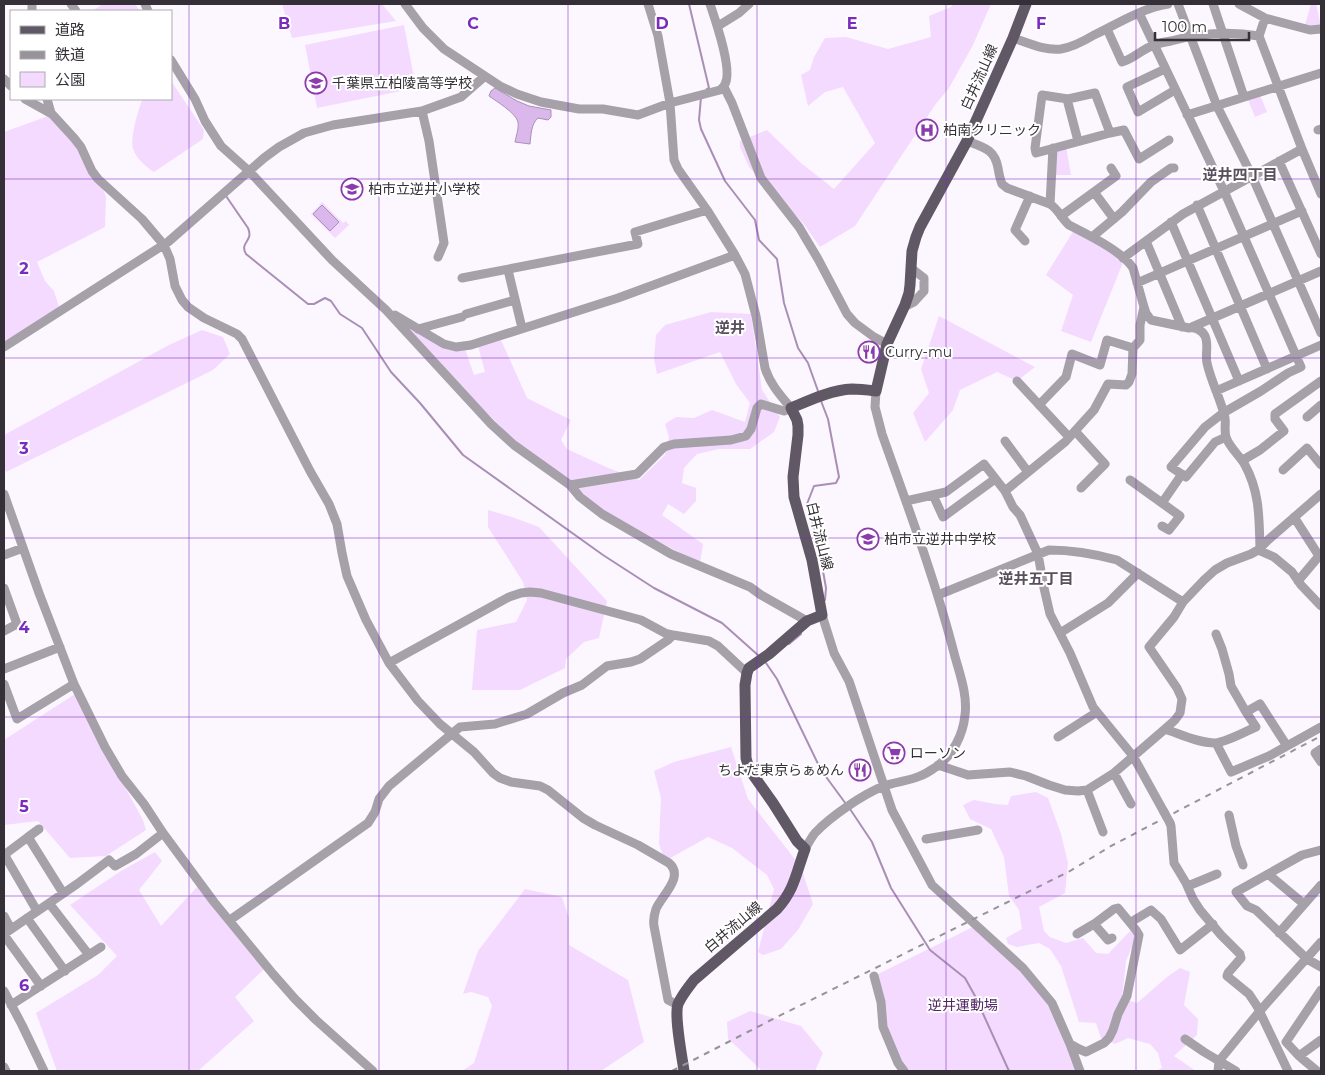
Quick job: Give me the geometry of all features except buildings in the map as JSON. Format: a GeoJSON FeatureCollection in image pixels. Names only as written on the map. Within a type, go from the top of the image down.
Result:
{"type":"FeatureCollection","features":[{"type":"Feature","properties":{"kind":"main road","name":"白井流山線"},"geometry":{"type":"LineString","coordinates":[[876,391],[887,344],[904,307],[910,285],[912,252],[918,232],[967,141],[1013,38],[1026,4]]}},
{"type":"Feature","properties":{"kind":"main road"},"geometry":{"type":"LineString","coordinates":[[792,408],[838,391],[852,389],[876,391]]}},
{"type":"Feature","properties":{"kind":"main road","name":"白井流山線"},"geometry":{"type":"LineString","coordinates":[[792,408],[798,426],[793,477],[794,496],[812,560],[822,615]]}},
{"type":"Feature","properties":{"kind":"main road"},"geometry":{"type":"LineString","coordinates":[[805,849],[797,841],[749,769],[746,758],[746,685],[749,668],[769,654],[807,621],[822,615]]}},
{"type":"Feature","properties":{"kind":"main road","name":"白井流山線"},"geometry":{"type":"LineString","coordinates":[[678,1005],[684,992],[694,980],[785,900],[792,888],[805,849]]}},
{"type":"Feature","properties":{"kind":"main road"},"geometry":{"type":"LineString","coordinates":[[678,1005],[676,1017],[684,1071]]}},
{"type":"Feature","properties":{"kind":"street"},"geometry":{"type":"LineString","coordinates":[[405,4],[423,28],[444,49],[500,86],[540,102],[579,109],[603,109],[638,115],[670,103],[720,90],[724,86],[727,78],[726,62],[718,26],[710,4]]}},
{"type":"Feature","properties":{"kind":"street"},"geometry":{"type":"LineString","coordinates":[[570,485],[637,474],[664,447],[674,444],[731,440],[746,436],[751,429],[757,408],[762,404],[784,410],[792,408],[777,392],[765,368],[756,316],[745,274],[707,210],[678,169],[674,160],[670,103],[658,36],[648,4]]}},
{"type":"Feature","properties":{"kind":"street"},"geometry":{"type":"LineString","coordinates":[[718,26],[739,13],[749,4]]}},
{"type":"Feature","properties":{"kind":"street"},"geometry":{"type":"LineString","coordinates":[[1013,38],[1043,48],[1061,49],[1076,44],[1139,13],[1168,4]]}},
{"type":"Feature","properties":{"kind":"street"},"geometry":{"type":"LineString","coordinates":[[1178,4],[1217,106],[1252,176],[1321,333]]}},
{"type":"Feature","properties":{"kind":"street"},"geometry":{"type":"LineString","coordinates":[[1213,4],[1244,97]]}},
{"type":"Feature","properties":{"kind":"street"},"geometry":{"type":"LineString","coordinates":[[1239,4],[1265,18],[1310,30],[1321,29]]}},
{"type":"Feature","properties":{"kind":"street"},"geometry":{"type":"LineString","coordinates":[[1139,13],[1224,191],[1301,367],[1223,413],[1205,427],[1171,467],[1186,477],[1215,442],[1226,437]]}},
{"type":"Feature","properties":{"kind":"street"},"geometry":{"type":"LineString","coordinates":[[1265,18],[1259,36],[1321,194]]}},
{"type":"Feature","properties":{"kind":"street"},"geometry":{"type":"LineString","coordinates":[[1107,28],[1122,62],[1130,60],[1143,50],[1154,45],[1190,36],[1222,33],[1259,36]]}},
{"type":"Feature","properties":{"kind":"street"},"geometry":{"type":"LineString","coordinates":[[172,62],[190,91],[212,134],[221,146],[249,171],[332,260],[386,310],[491,424],[514,445],[570,485],[580,497],[602,514],[671,554],[750,587],[807,621]]}},
{"type":"Feature","properties":{"kind":"street"},"geometry":{"type":"LineString","coordinates":[[1165,69],[1127,87],[1138,112],[1175,90]]}},
{"type":"Feature","properties":{"kind":"street"},"geometry":{"type":"LineString","coordinates":[[1187,115],[1321,73]]}},
{"type":"Feature","properties":{"kind":"street"},"geometry":{"type":"LineString","coordinates":[[4,347],[164,245],[279,147],[304,133],[333,125],[422,111],[461,97],[485,76]]}},
{"type":"Feature","properties":{"kind":"street"},"geometry":{"type":"LineString","coordinates":[[724,86],[761,178],[798,227],[818,259],[847,314],[855,323],[887,344]]}},
{"type":"Feature","properties":{"kind":"street"},"geometry":{"type":"LineString","coordinates":[[1110,133],[1095,93],[1072,99],[1042,95],[1035,148],[1036,153],[1124,130],[1140,159],[1169,140]]}},
{"type":"Feature","properties":{"kind":"street"},"geometry":{"type":"LineString","coordinates":[[1067,99],[1078,141]]}},
{"type":"Feature","properties":{"kind":"street"},"geometry":{"type":"LineString","coordinates":[[27,100],[51,113],[74,138],[98,179],[142,219],[164,245],[170,259],[175,286],[188,307],[198,315],[237,334],[246,346],[310,471],[330,504],[337,524],[347,576],[366,620],[389,663],[418,701],[440,724],[474,752],[500,778],[511,782],[540,786],[548,790],[594,825],[638,845],[673,866],[675,873],[672,884],[658,904],[653,919],[668,1000],[678,1005]]}},
{"type":"Feature","properties":{"kind":"street"},"geometry":{"type":"LineString","coordinates":[[47,100],[51,113]]}},
{"type":"Feature","properties":{"kind":"street"},"geometry":{"type":"LineString","coordinates":[[422,111],[429,141],[444,243],[438,257]]}},
{"type":"Feature","properties":{"kind":"street"},"geometry":{"type":"LineString","coordinates":[[967,141],[993,154],[1002,184],[1007,188],[1050,204],[1070,225],[1107,246],[1130,263],[1144,308],[1151,320],[1189,328],[1321,271]]}},
{"type":"Feature","properties":{"kind":"street"},"geometry":{"type":"LineString","coordinates":[[1050,204],[1052,148]]}},
{"type":"Feature","properties":{"kind":"street"},"geometry":{"type":"LineString","coordinates":[[1123,258],[1197,205],[1302,149]]}},
{"type":"Feature","properties":{"kind":"street"},"geometry":{"type":"LineString","coordinates":[[1279,161],[1321,254]]}},
{"type":"Feature","properties":{"kind":"street"},"geometry":{"type":"LineString","coordinates":[[1061,216],[1116,176],[1111,168]]}},
{"type":"Feature","properties":{"kind":"street"},"geometry":{"type":"LineString","coordinates":[[1092,237],[1114,219],[1151,182],[1171,168],[1174,168]]}},
{"type":"Feature","properties":{"kind":"street"},"geometry":{"type":"LineString","coordinates":[[1094,192],[1114,219]]}},
{"type":"Feature","properties":{"kind":"street"},"geometry":{"type":"LineString","coordinates":[[1025,241],[1015,230],[1030,196]]}},
{"type":"Feature","properties":{"kind":"street"},"geometry":{"type":"LineString","coordinates":[[1197,205],[1267,368]]}},
{"type":"Feature","properties":{"kind":"street"},"geometry":{"type":"LineString","coordinates":[[462,278],[638,244],[635,232],[707,210]]}},
{"type":"Feature","properties":{"kind":"street"},"geometry":{"type":"LineString","coordinates":[[1137,283],[1302,211]]}},
{"type":"Feature","properties":{"kind":"street"},"geometry":{"type":"LineString","coordinates":[[1171,222],[1239,381]]}},
{"type":"Feature","properties":{"kind":"street"},"geometry":{"type":"LineString","coordinates":[[1146,242],[1182,326]]}},
{"type":"Feature","properties":{"kind":"street"},"geometry":{"type":"LineString","coordinates":[[386,310],[444,344],[456,347],[471,345],[618,298],[735,255]]}},
{"type":"Feature","properties":{"kind":"street"},"geometry":{"type":"LineString","coordinates":[[508,270],[522,328]]}},
{"type":"Feature","properties":{"kind":"street"},"geometry":{"type":"LineString","coordinates":[[418,329],[515,300]]}},
{"type":"Feature","properties":{"kind":"street"},"geometry":{"type":"LineString","coordinates":[[1005,491],[1072,434],[1094,410],[1108,384],[1126,385],[1129,382],[1132,374],[1133,348],[1140,340],[1140,326],[1144,308]]}},
{"type":"Feature","properties":{"kind":"street"},"geometry":{"type":"LineString","coordinates":[[1192,327],[1202,332],[1206,340],[1207,363],[1225,418],[1226,437],[1248,470],[1258,503],[1259,549]]}},
{"type":"Feature","properties":{"kind":"street"},"geometry":{"type":"LineString","coordinates":[[1039,404],[1066,377],[1072,354],[1100,365],[1107,340],[1133,348]]}},
{"type":"Feature","properties":{"kind":"street"},"geometry":{"type":"LineString","coordinates":[[1216,391],[1321,345]]}},
{"type":"Feature","properties":{"kind":"street"},"geometry":{"type":"LineString","coordinates":[[1017,381],[1039,404],[1105,464],[1081,488]]}},
{"type":"Feature","properties":{"kind":"street"},"geometry":{"type":"LineString","coordinates":[[1243,460],[1260,450],[1284,431],[1275,419],[1276,414],[1321,381]]}},
{"type":"Feature","properties":{"kind":"street"},"geometry":{"type":"LineString","coordinates":[[805,849],[815,834],[828,822],[872,791],[919,777],[938,765],[955,746],[961,734],[965,715],[964,694],[938,595],[878,419],[876,391]]}},
{"type":"Feature","properties":{"kind":"street"},"geometry":{"type":"LineString","coordinates":[[1307,417],[1321,405]]}},
{"type":"Feature","properties":{"kind":"street"},"geometry":{"type":"LineString","coordinates":[[1005,442],[1028,472]]}},
{"type":"Feature","properties":{"kind":"street"},"geometry":{"type":"LineString","coordinates":[[1283,470],[1307,448],[1321,465]]}},
{"type":"Feature","properties":{"kind":"street"},"geometry":{"type":"LineString","coordinates":[[906,501],[946,492],[984,464],[1005,491],[1020,514],[1038,554],[1050,614],[1070,653],[1093,707],[1133,756],[1170,823],[1174,863],[1200,910],[1240,954],[1241,958],[1228,973],[1228,976],[1249,994],[1257,1006],[1288,1071]]}},
{"type":"Feature","properties":{"kind":"street"},"geometry":{"type":"LineString","coordinates":[[1162,503],[1182,474]]}},
{"type":"Feature","properties":{"kind":"street"},"geometry":{"type":"LineString","coordinates":[[934,495],[943,516],[996,479]]}},
{"type":"Feature","properties":{"kind":"street"},"geometry":{"type":"LineString","coordinates":[[1130,480],[1180,516],[1169,530],[1162,526]]}},
{"type":"Feature","properties":{"kind":"street"},"geometry":{"type":"LineString","coordinates":[[4,494],[74,684],[105,747],[122,776],[214,902],[295,999],[373,1071]]}},
{"type":"Feature","properties":{"kind":"street"},"geometry":{"type":"LineString","coordinates":[[938,765],[968,775],[1010,772],[1065,790],[1078,791],[1087,790],[1114,774],[1165,730],[1180,713],[1182,699],[1177,688],[1149,647],[1174,618],[1183,602],[1215,570],[1226,563],[1259,549],[1321,495]]}},
{"type":"Feature","properties":{"kind":"street"},"geometry":{"type":"LineString","coordinates":[[1294,517],[1319,556],[1298,581]]}},
{"type":"Feature","properties":{"kind":"street"},"geometry":{"type":"LineString","coordinates":[[4,555],[23,548]]}},
{"type":"Feature","properties":{"kind":"street"},"geometry":{"type":"LineString","coordinates":[[1259,549],[1274,557],[1292,572],[1321,606]]}},
{"type":"Feature","properties":{"kind":"street"},"geometry":{"type":"LineString","coordinates":[[938,595],[1049,550],[1063,550],[1117,560],[1183,602]]}},
{"type":"Feature","properties":{"kind":"street"},"geometry":{"type":"LineString","coordinates":[[1060,633],[1108,603],[1138,573]]}},
{"type":"Feature","properties":{"kind":"street"},"geometry":{"type":"LineString","coordinates":[[4,588],[17,624],[4,631]]}},
{"type":"Feature","properties":{"kind":"street"},"geometry":{"type":"LineString","coordinates":[[389,663],[509,597],[530,592],[563,598],[641,620],[665,633],[709,642],[718,646],[747,673]]}},
{"type":"Feature","properties":{"kind":"street"},"geometry":{"type":"LineString","coordinates":[[822,615],[834,653],[849,681],[892,810],[932,884],[1023,968],[1052,1003],[1080,1071]]}},
{"type":"Feature","properties":{"kind":"street"},"geometry":{"type":"LineString","coordinates":[[1165,730],[1202,741],[1216,743],[1256,728],[1231,686],[1222,649],[1216,634]]}},
{"type":"Feature","properties":{"kind":"street"},"geometry":{"type":"LineString","coordinates":[[230,920],[368,823],[379,799],[389,786],[460,727],[495,724],[527,714],[562,693],[582,685],[607,666],[640,659],[673,635]]}},
{"type":"Feature","properties":{"kind":"street"},"geometry":{"type":"LineString","coordinates":[[4,669],[60,647]]}},
{"type":"Feature","properties":{"kind":"street"},"geometry":{"type":"LineString","coordinates":[[4,684],[8,708],[17,718],[74,684]]}},
{"type":"Feature","properties":{"kind":"street"},"geometry":{"type":"LineString","coordinates":[[1246,712],[1260,704],[1287,746]]}},
{"type":"Feature","properties":{"kind":"street"},"geometry":{"type":"LineString","coordinates":[[1058,736],[1097,712]]}},
{"type":"Feature","properties":{"kind":"street"},"geometry":{"type":"LineString","coordinates":[[1216,743],[1232,772],[1269,756],[1321,727]]}},
{"type":"Feature","properties":{"kind":"street"},"geometry":{"type":"LineString","coordinates":[[1321,749],[1315,753],[1321,762]]}},
{"type":"Feature","properties":{"kind":"street"},"geometry":{"type":"LineString","coordinates":[[1114,774],[1130,804]]}},
{"type":"Feature","properties":{"kind":"street"},"geometry":{"type":"LineString","coordinates":[[1087,790],[1102,832]]}},
{"type":"Feature","properties":{"kind":"street"},"geometry":{"type":"LineString","coordinates":[[1229,815],[1243,866]]}},
{"type":"Feature","properties":{"kind":"street"},"geometry":{"type":"LineString","coordinates":[[37,911],[4,853],[39,829]]}},
{"type":"Feature","properties":{"kind":"street"},"geometry":{"type":"LineString","coordinates":[[926,840],[978,830]]}},
{"type":"Feature","properties":{"kind":"street"},"geometry":{"type":"LineString","coordinates":[[6,933],[109,860],[115,866],[136,854],[163,833]]}},
{"type":"Feature","properties":{"kind":"street"},"geometry":{"type":"LineString","coordinates":[[28,837],[63,893]]}},
{"type":"Feature","properties":{"kind":"street"},"geometry":{"type":"LineString","coordinates":[[1321,850],[1302,855],[1236,892],[1247,906],[1256,910],[1278,933],[1321,968]]}},
{"type":"Feature","properties":{"kind":"street"},"geometry":{"type":"LineString","coordinates":[[1188,886],[1217,874]]}},
{"type":"Feature","properties":{"kind":"street"},"geometry":{"type":"LineString","coordinates":[[1268,874],[1304,904]]}},
{"type":"Feature","properties":{"kind":"street"},"geometry":{"type":"LineString","coordinates":[[1278,933],[1321,885]]}},
{"type":"Feature","properties":{"kind":"street"},"geometry":{"type":"LineString","coordinates":[[1077,934],[1118,908],[1122,899]]}},
{"type":"Feature","properties":{"kind":"street"},"geometry":{"type":"LineString","coordinates":[[49,902],[89,955]]}},
{"type":"Feature","properties":{"kind":"street"},"geometry":{"type":"LineString","coordinates":[[1070,1044],[1086,1052],[1104,1044],[1113,1030],[1127,996],[1139,935],[1131,922],[1118,908]]}},
{"type":"Feature","properties":{"kind":"street"},"geometry":{"type":"LineString","coordinates":[[1131,922],[1152,910],[1161,919],[1180,950],[1213,924]]}},
{"type":"Feature","properties":{"kind":"street"},"geometry":{"type":"LineString","coordinates":[[4,916],[6,933],[41,986]]}},
{"type":"Feature","properties":{"kind":"street"},"geometry":{"type":"LineString","coordinates":[[27,918],[64,971]]}},
{"type":"Feature","properties":{"kind":"street"},"geometry":{"type":"LineString","coordinates":[[1094,924],[1108,940],[1112,938]]}},
{"type":"Feature","properties":{"kind":"street"},"geometry":{"type":"LineString","coordinates":[[1218,1071],[1219,1061],[1321,942]]}},
{"type":"Feature","properties":{"kind":"street"},"geometry":{"type":"LineString","coordinates":[[11,1005],[101,947]]}},
{"type":"Feature","properties":{"kind":"street"},"geometry":{"type":"LineString","coordinates":[[874,976],[881,1002],[882,1027],[904,1071]]}},
{"type":"Feature","properties":{"kind":"street"},"geometry":{"type":"LineString","coordinates":[[1317,1071],[1286,1042],[1321,990]]}},
{"type":"Feature","properties":{"kind":"street"},"geometry":{"type":"LineString","coordinates":[[4,991],[44,1071]]}},
{"type":"Feature","properties":{"kind":"street"},"geometry":{"type":"LineString","coordinates":[[1185,1039],[1236,1071]]}},
{"type":"Feature","properties":{"kind":"street"},"geometry":{"type":"LineString","coordinates":[[1299,1056],[1321,1040]]}},
{"type":"Feature","properties":{"kind":"street"},"geometry":{"type":"LineString","coordinates":[[4,1067],[6,1071]]}},
{"type":"Feature","properties":{"kind":"green space"},"geometry":{"type":"Polygon","coordinates":[[[103,4],[135,4],[139,10],[94,10],[103,4]]]}},
{"type":"Feature","properties":{"kind":"green space"},"geometry":{"type":"Polygon","coordinates":[[[282,4],[382,4],[396,21],[292,38],[282,4]]]}},
{"type":"Feature","properties":{"kind":"green space"},"geometry":{"type":"Polygon","coordinates":[[[953,4],[991,4],[973,45],[949,88],[935,105],[855,226],[820,247],[803,223],[749,167],[740,147],[740,141],[767,130],[801,163],[834,189],[875,143],[843,87],[825,92],[808,106],[801,75],[810,70],[814,57],[825,38],[846,37],[888,49],[931,37],[929,16],[951,7],[953,4]]]}},
{"type":"Feature","properties":{"kind":"green space"},"geometry":{"type":"Polygon","coordinates":[[[1311,4],[1316,4],[1321,26],[1305,25],[1311,4]]]}},
{"type":"Feature","properties":{"kind":"green space"},"geometry":{"type":"Polygon","coordinates":[[[404,25],[416,88],[317,108],[305,45],[404,25]]]}},
{"type":"Feature","properties":{"kind":"green space"},"geometry":{"type":"Polygon","coordinates":[[[172,82],[204,130],[203,139],[154,172],[136,156],[132,144],[142,100],[172,100],[172,82]]]}},
{"type":"Feature","properties":{"kind":"green space"},"geometry":{"type":"Polygon","coordinates":[[[1260,95],[1267,112],[1255,117],[1248,100],[1260,95]]]}},
{"type":"Feature","properties":{"kind":"green space"},"geometry":{"type":"Polygon","coordinates":[[[51,115],[73,140],[102,186],[106,197],[105,227],[37,262],[45,281],[54,291],[59,307],[4,342],[4,132],[51,115]]]}},
{"type":"Feature","properties":{"kind":"green space"},"geometry":{"type":"Polygon","coordinates":[[[1066,147],[1071,175],[1055,175],[1056,152],[1066,147]]]}},
{"type":"Feature","properties":{"kind":"green space"},"geometry":{"type":"Polygon","coordinates":[[[322,202],[343,223],[346,221],[349,225],[335,238],[311,214],[322,202]]]}},
{"type":"Feature","properties":{"kind":"green space"},"geometry":{"type":"Polygon","coordinates":[[[1074,230],[1124,260],[1091,342],[1061,331],[1073,295],[1046,275],[1074,230]]]}},
{"type":"Feature","properties":{"kind":"green space"},"geometry":{"type":"Polygon","coordinates":[[[711,312],[751,314],[762,390],[780,417],[774,432],[750,449],[719,449],[697,454],[684,468],[682,483],[696,488],[696,501],[684,514],[668,504],[662,515],[703,544],[700,563],[596,506],[569,479],[528,452],[410,335],[398,320],[465,349],[474,375],[485,372],[478,346],[501,340],[527,398],[571,420],[561,440],[567,449],[639,480],[665,455],[669,437],[665,424],[676,417],[694,418],[712,410],[745,422],[750,403],[736,384],[720,352],[657,374],[654,359],[656,335],[665,325],[711,312]]]}},
{"type":"Feature","properties":{"kind":"green space"},"geometry":{"type":"Polygon","coordinates":[[[939,316],[1035,367],[1017,381],[997,372],[960,390],[953,410],[925,442],[913,413],[929,393],[921,369],[939,316]]]}},
{"type":"Feature","properties":{"kind":"green space"},"geometry":{"type":"Polygon","coordinates":[[[202,330],[223,337],[230,354],[213,370],[6,472],[4,466],[4,435],[169,345],[202,330]]]}},
{"type":"Feature","properties":{"kind":"green space"},"geometry":{"type":"Polygon","coordinates":[[[488,510],[539,527],[607,601],[599,638],[584,642],[566,659],[565,668],[520,690],[472,690],[477,630],[516,622],[527,600],[523,582],[488,527],[488,510]]]}},
{"type":"Feature","properties":{"kind":"green space"},"geometry":{"type":"Polygon","coordinates":[[[75,694],[143,820],[146,830],[106,856],[70,858],[38,821],[4,825],[4,740],[75,694]]]}},
{"type":"Feature","properties":{"kind":"green space"},"geometry":{"type":"Polygon","coordinates":[[[731,747],[748,799],[801,867],[813,904],[798,930],[781,949],[763,955],[758,952],[774,889],[767,875],[732,848],[708,837],[665,861],[659,844],[661,798],[654,771],[674,762],[731,747]]]}},
{"type":"Feature","properties":{"kind":"green space"},"geometry":{"type":"Polygon","coordinates":[[[1036,792],[1048,798],[1061,834],[1068,863],[1065,893],[1039,907],[1044,931],[1050,937],[1066,943],[1083,938],[1096,953],[1108,954],[1132,929],[1136,937],[1126,961],[1122,998],[1137,1003],[1180,968],[1190,972],[1184,1005],[1198,1019],[1197,1035],[1174,1056],[1196,1071],[1156,1071],[1162,1068],[1158,1053],[1150,1044],[1128,1038],[1115,1044],[1101,1038],[1096,1023],[1079,1022],[1061,966],[1050,949],[1039,943],[1017,947],[1008,944],[1006,938],[1022,929],[1019,910],[1009,896],[1004,857],[991,829],[970,819],[963,805],[974,800],[1008,805],[1011,796],[1036,792]]]}},
{"type":"Feature","properties":{"kind":"green space"},"geometry":{"type":"Polygon","coordinates":[[[155,852],[162,861],[139,890],[161,926],[197,887],[265,968],[235,997],[254,1021],[198,1071],[57,1071],[36,1013],[98,975],[117,956],[70,905],[121,871],[155,852]]]}},
{"type":"Feature","properties":{"kind":"green space"},"geometry":{"type":"Polygon","coordinates":[[[525,889],[562,897],[569,918],[569,945],[628,980],[644,1042],[601,1071],[462,1071],[474,1063],[492,1006],[488,997],[471,992],[463,994],[478,951],[525,889]]]}},
{"type":"Feature","properties":{"kind":"green space","name":"逆井運動場"},"geometry":{"type":"Polygon","coordinates":[[[977,925],[1052,1003],[1080,1071],[904,1071],[883,1027],[874,976],[977,925]]]}},
{"type":"Feature","properties":{"kind":"green space"},"geometry":{"type":"Polygon","coordinates":[[[750,1011],[801,1026],[823,1053],[815,1071],[762,1071],[728,1039],[727,1022],[750,1011]]]}},
{"type":"Feature","properties":{"kind":"shaded area"},"geometry":{"type":"Polygon","coordinates":[[[495,88],[529,106],[551,110],[551,117],[548,120],[538,118],[534,123],[530,144],[515,142],[518,122],[510,111],[489,96],[495,88]]]}},
{"type":"Feature","properties":{"kind":"shaded area"},"geometry":{"type":"Polygon","coordinates":[[[322,205],[339,222],[330,231],[313,214],[322,205]]]}},
{"type":"Feature","properties":{"kind":"waterway"},"geometry":{"type":"LineString","coordinates":[[689,4],[709,88],[707,89]]}},
{"type":"Feature","properties":{"kind":"waterway"},"geometry":{"type":"LineString","coordinates":[[701,97],[699,120],[701,129],[725,181],[755,220],[759,240],[777,259],[784,303],[798,348],[808,363],[818,391]]}},
{"type":"Feature","properties":{"kind":"waterway"},"geometry":{"type":"LineString","coordinates":[[226,196],[248,228],[249,236],[244,247],[246,254],[308,304],[314,304],[325,298],[331,301],[340,314],[362,328],[391,372],[420,403],[463,455],[603,555],[654,588],[722,623],[759,656]]}},
{"type":"Feature","properties":{"kind":"waterway"},"geometry":{"type":"LineString","coordinates":[[821,401],[828,419],[839,477],[836,483],[814,486],[807,504],[817,537],[826,588],[825,600]]}},
{"type":"Feature","properties":{"kind":"waterway"},"geometry":{"type":"LineString","coordinates":[[789,644],[801,634]]}},
{"type":"Feature","properties":{"kind":"waterway"},"geometry":{"type":"LineString","coordinates":[[766,663],[777,679],[821,770],[846,804]]}},
{"type":"Feature","properties":{"kind":"waterway"},"geometry":{"type":"LineString","coordinates":[[850,809],[872,842],[891,888],[930,950],[965,978],[1009,1071]]}},
{"type":"Feature","properties":{"kind":"railway"},"geometry":{"type":"LineString","coordinates":[[672,1071],[1070,871],[1111,846],[1321,736]]}},
{"type":"Feature","properties":{"kind":"place","name":"千葉県立柏陵高等学校"},"geometry":{"type":"Point","coordinates":[316,83]}},
{"type":"Feature","properties":{"kind":"place","name":"柏南クリニック"},"geometry":{"type":"Point","coordinates":[927,130]}},
{"type":"Feature","properties":{"kind":"place","name":"柏市立逆井小学校"},"geometry":{"type":"Point","coordinates":[352,189]}},
{"type":"Feature","properties":{"kind":"place","name":"Curry-mu"},"geometry":{"type":"Point","coordinates":[869,352]}},
{"type":"Feature","properties":{"kind":"place","name":"柏市立逆井中学校"},"geometry":{"type":"Point","coordinates":[868,539]}},
{"type":"Feature","properties":{"kind":"place","name":"ローソン"},"geometry":{"type":"Point","coordinates":[894,753]}},
{"type":"Feature","properties":{"kind":"place","name":"ちよだ東京らぁめん"},"geometry":{"type":"Point","coordinates":[860,770]}},
{"type":"Feature","properties":{"kind":"district","name":"逆井四丁目"},"geometry":{"type":"Point","coordinates":[1240,174]}},
{"type":"Feature","properties":{"kind":"district","name":"逆井"},"geometry":{"type":"Point","coordinates":[730,327]}},
{"type":"Feature","properties":{"kind":"district","name":"逆井五丁目"},"geometry":{"type":"Point","coordinates":[1036,578]}}]}
